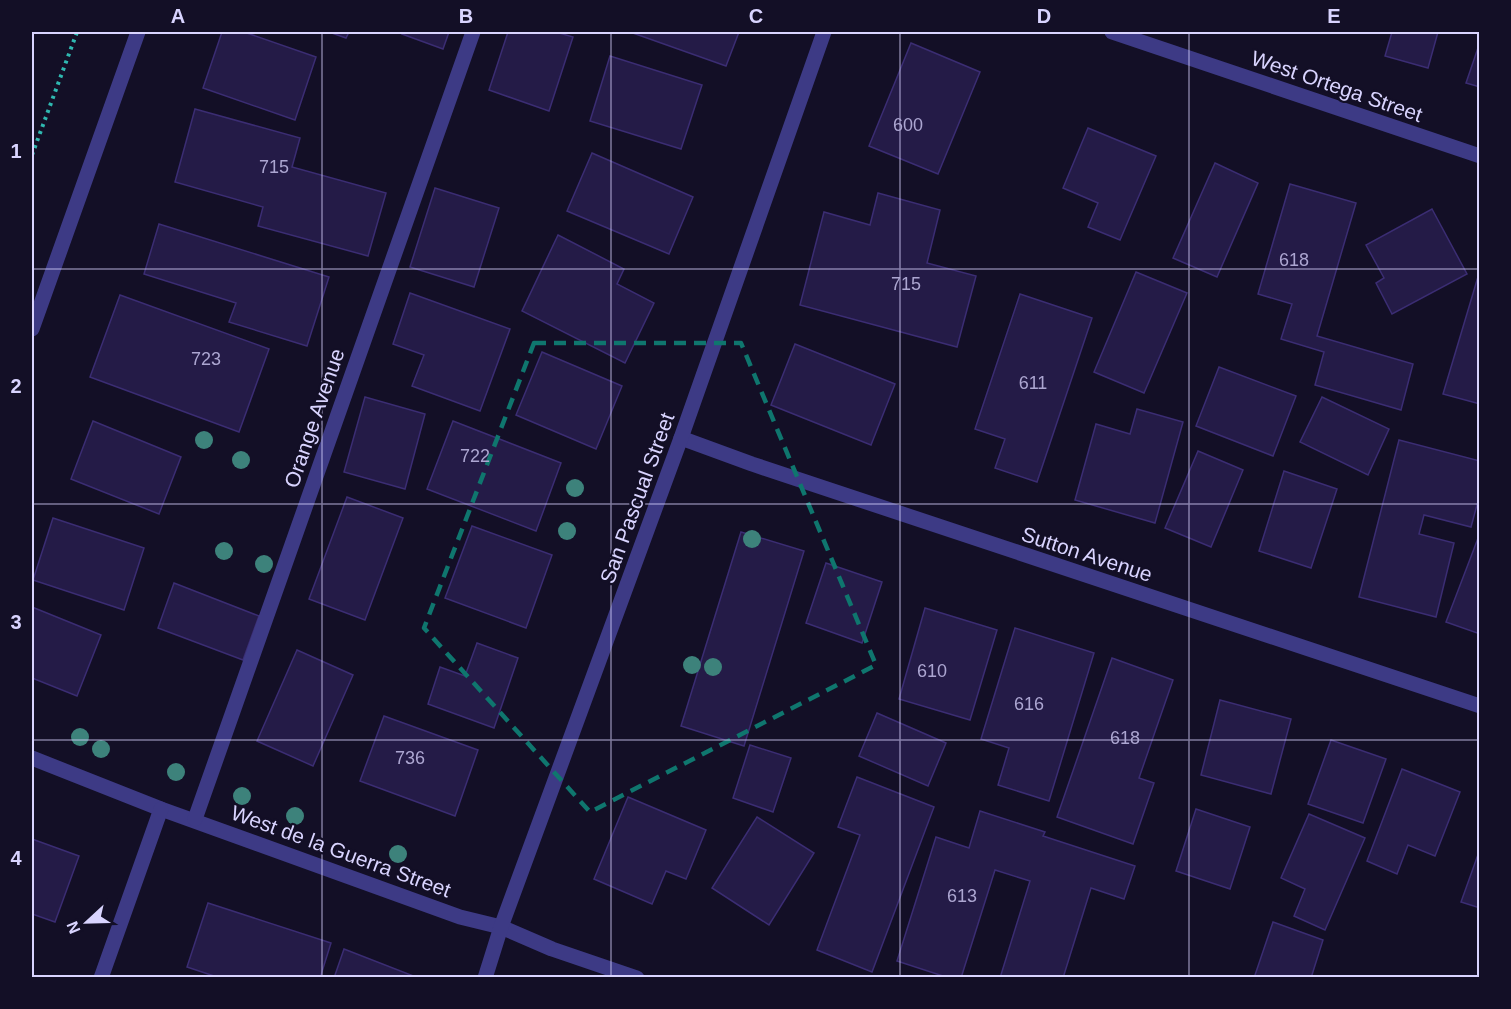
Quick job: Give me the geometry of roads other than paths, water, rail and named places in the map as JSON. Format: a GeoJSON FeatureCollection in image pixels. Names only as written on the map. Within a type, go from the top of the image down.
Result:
{"type":"FeatureCollection","features":[{"type":"Feature","properties":{"kind":"street"},"geometry":{"type":"LineString","coordinates":[[32,329],[138,32]]}},
{"type":"Feature","properties":{"kind":"street","name":"Orange Avenue"},"geometry":{"type":"LineString","coordinates":[[195,819],[473,32]]}},
{"type":"Feature","properties":{"kind":"street","name":"San Pascual Street"},"geometry":{"type":"LineString","coordinates":[[485,978],[501,927],[681,438],[824,32]]}},
{"type":"Feature","properties":{"kind":"street","name":"West Ortega Street"},"geometry":{"type":"LineString","coordinates":[[1112,32],[1479,156]]}},
{"type":"Feature","properties":{"kind":"street","name":"Sutton Avenue"},"geometry":{"type":"LineString","coordinates":[[681,438],[752,464],[1479,706]]}},
{"type":"Feature","properties":{"kind":"street","name":"West de la Guerra Street"},"geometry":{"type":"LineString","coordinates":[[32,758],[161,809],[195,819],[460,917],[501,927],[552,949],[637,978]]}},
{"type":"Feature","properties":{"kind":"street"},"geometry":{"type":"LineString","coordinates":[[101,978],[161,809]]}}]}
